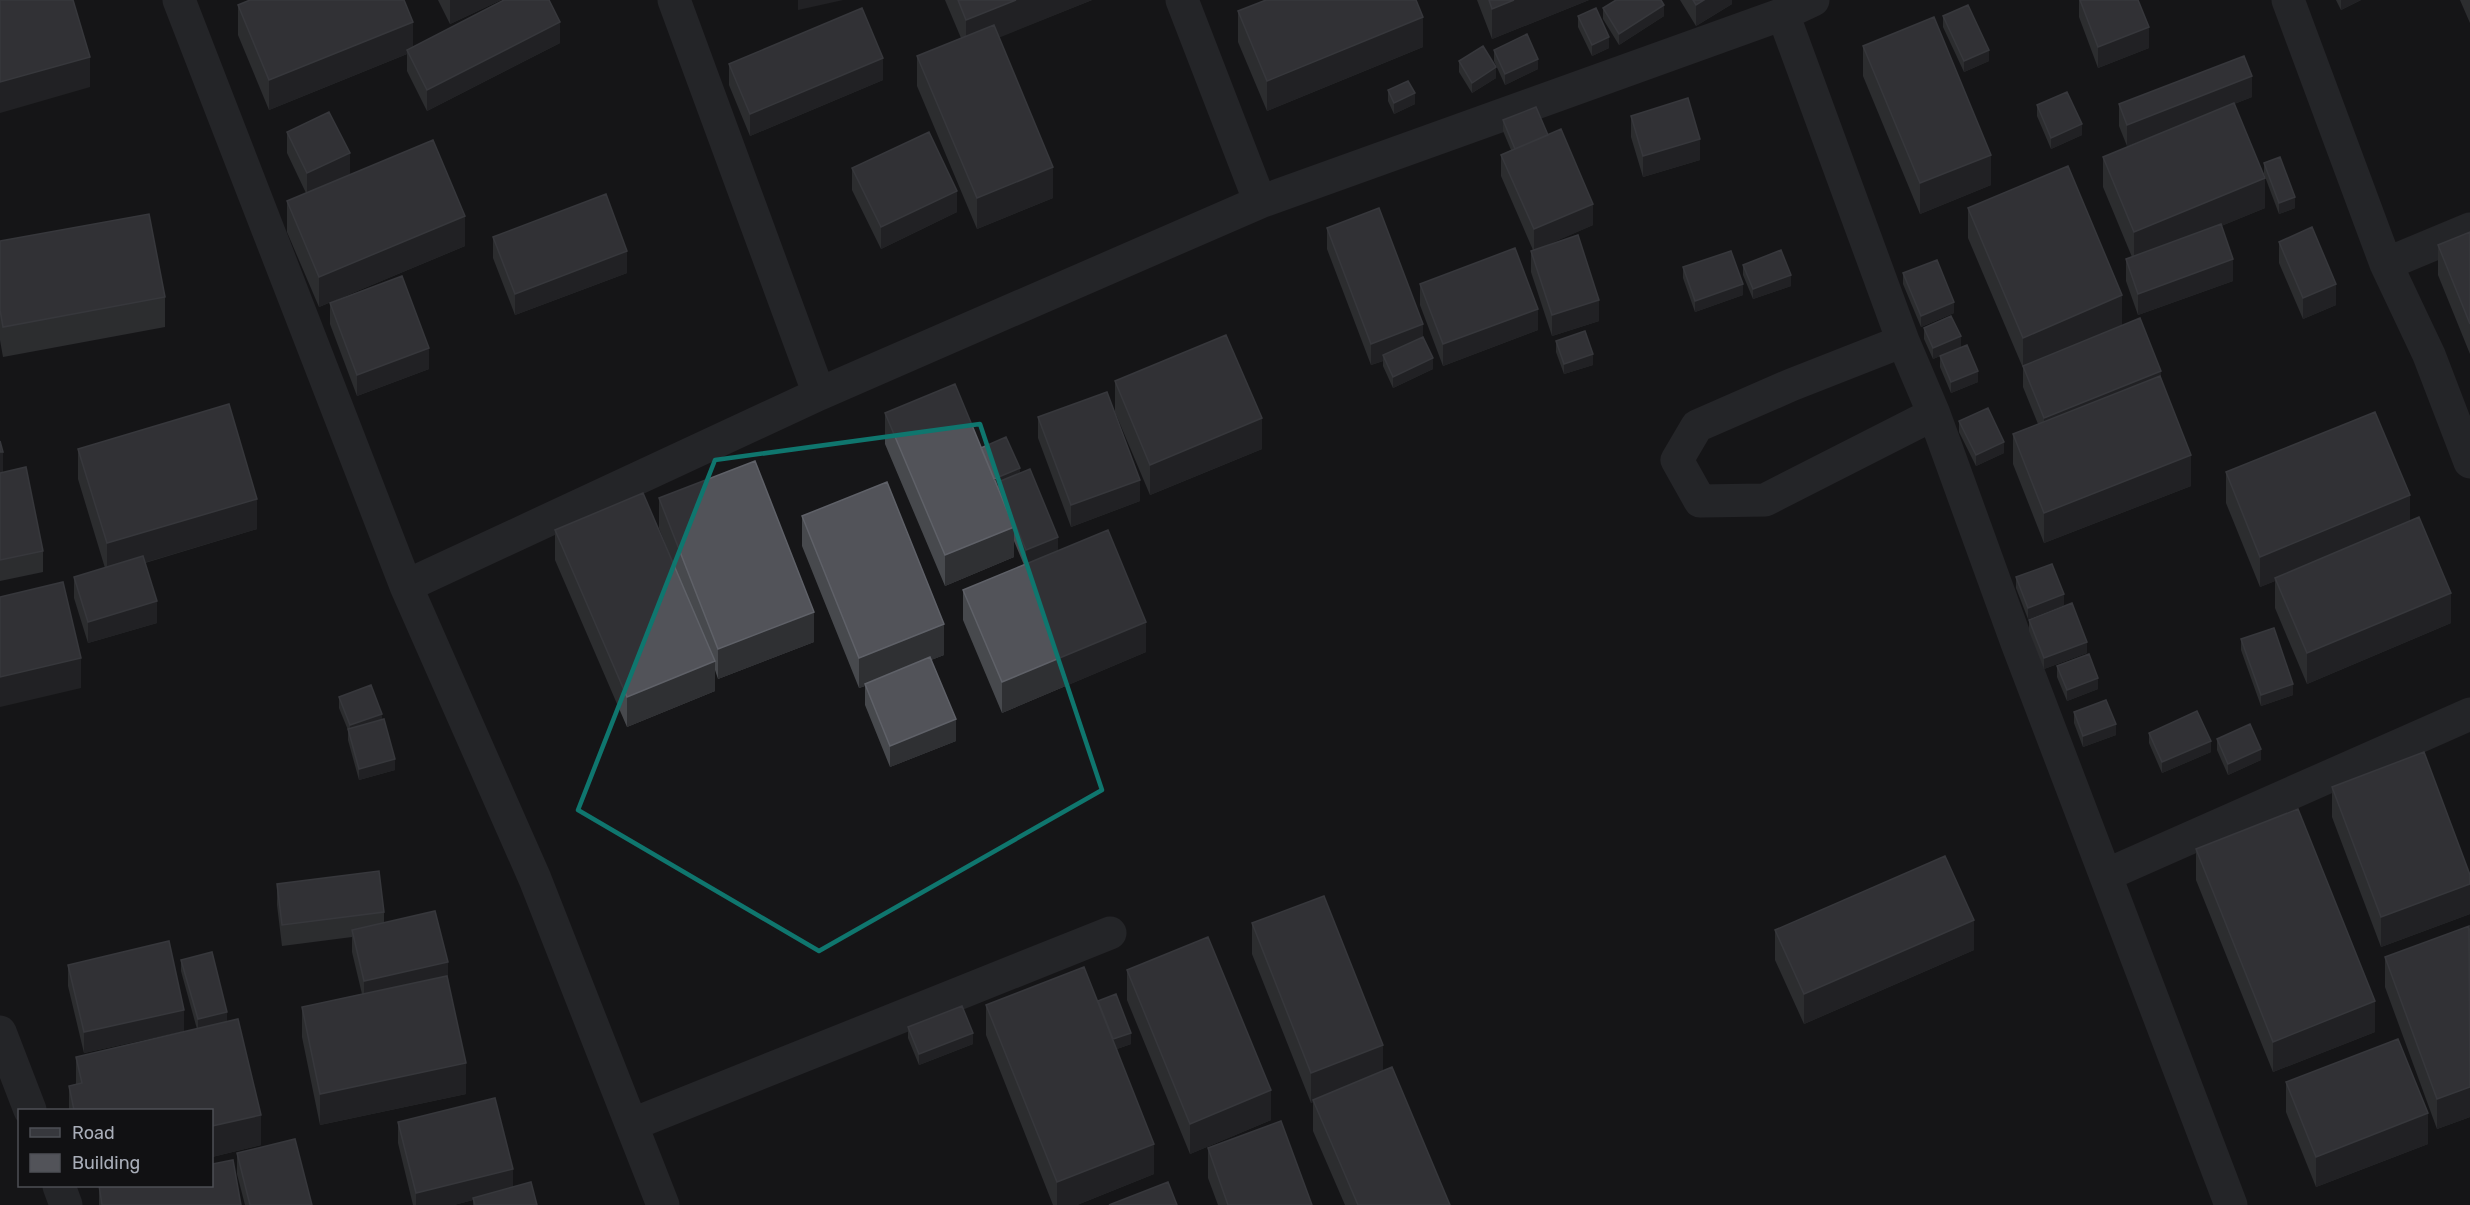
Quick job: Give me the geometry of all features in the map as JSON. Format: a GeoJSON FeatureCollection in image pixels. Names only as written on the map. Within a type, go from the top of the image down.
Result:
{"type":"FeatureCollection","features":[{"type":"Feature","properties":{"kind":"street"},"geometry":{"type":"LineString","coordinates":[[179,0],[406,586],[535,879],[663,1205]]}},
{"type":"Feature","properties":{"kind":"street"},"geometry":{"type":"LineString","coordinates":[[674,0],[819,394]]}},
{"type":"Feature","properties":{"kind":"street"},"geometry":{"type":"LineString","coordinates":[[1182,0],[1260,202]]}},
{"type":"Feature","properties":{"kind":"street"},"geometry":{"type":"LineString","coordinates":[[406,586],[819,394],[1260,202],[1783,14],[1813,0]]}},
{"type":"Feature","properties":{"kind":"street"},"geometry":{"type":"LineString","coordinates":[[2288,0],[2386,264],[2429,355],[2470,462]]}},
{"type":"Feature","properties":{"kind":"street"},"geometry":{"type":"LineString","coordinates":[[1783,14],[1903,341],[1934,414],[2017,643],[2231,1205]]}},
{"type":"Feature","properties":{"kind":"street"},"geometry":{"type":"LineString","coordinates":[[2386,264],[2470,228]]}},
{"type":"Feature","properties":{"kind":"street"},"geometry":{"type":"LineString","coordinates":[[1903,341],[1791,385],[1697,426],[1677,460],[1700,501],[1765,500],[1934,414]]}},
{"type":"Feature","properties":{"kind":"street"},"geometry":{"type":"LineString","coordinates":[[2106,875],[2470,714]]}},
{"type":"Feature","properties":{"kind":"street"},"geometry":{"type":"LineString","coordinates":[[633,1124],[1110,933]]}},
{"type":"Feature","properties":{"kind":"street"},"geometry":{"type":"LineString","coordinates":[[0,1032],[30,1109]]}},
{"type":"Feature","properties":{"kind":"street"},"geometry":{"type":"LineString","coordinates":[[60,1187],[66,1205]]}},
{"type":"Feature","properties":{"kind":"highlighted area"},"geometry":{"type":"Polygon","coordinates":[[[980,424],[1102,790],[819,951],[578,810],[715,460],[980,424]]]}},
{"type":"Feature","properties":{"kind":"building"},"geometry":{"type":"Polygon","coordinates":[[[0,0],[73,0],[90,57],[0,82],[0,0]]]}},
{"type":"Feature","properties":{"kind":"building"},"geometry":{"type":"Polygon","coordinates":[[[250,0],[404,0],[413,22],[269,80],[238,5],[250,0]]]}},
{"type":"Feature","properties":{"kind":"building"},"geometry":{"type":"Polygon","coordinates":[[[504,0],[549,0],[560,22],[427,90],[407,50],[504,0]]]}},
{"type":"Feature","properties":{"kind":"building"},"geometry":{"type":"Polygon","coordinates":[[[958,0],[1016,0],[966,20],[958,0]]]}},
{"type":"Feature","properties":{"kind":"building"},"geometry":{"type":"Polygon","coordinates":[[[1266,0],[1416,0],[1423,17],[1267,81],[1238,11],[1266,0]]]}},
{"type":"Feature","properties":{"kind":"building"},"geometry":{"type":"Polygon","coordinates":[[[1489,0],[1514,0],[1492,9],[1489,0]]]}},
{"type":"Feature","properties":{"kind":"building"},"geometry":{"type":"Polygon","coordinates":[[[1616,0],[1661,0],[1664,5],[1619,34],[1603,8],[1616,0]]]}},
{"type":"Feature","properties":{"kind":"building"},"geometry":{"type":"Polygon","coordinates":[[[1693,0],[1704,0],[1696,5],[1693,0]]]}},
{"type":"Feature","properties":{"kind":"building"},"geometry":{"type":"Polygon","coordinates":[[[2080,0],[2138,0],[2149,27],[2098,47],[2080,0]]]}},
{"type":"Feature","properties":{"kind":"building"},"geometry":{"type":"Polygon","coordinates":[[[1968,5],[1989,50],[1964,61],[1943,16],[1968,5]]]}},
{"type":"Feature","properties":{"kind":"building"},"geometry":{"type":"Polygon","coordinates":[[[862,8],[883,58],[750,114],[729,64],[862,8]]]}},
{"type":"Feature","properties":{"kind":"building"},"geometry":{"type":"Polygon","coordinates":[[[1596,8],[1609,37],[1592,45],[1578,16],[1596,8]]]}},
{"type":"Feature","properties":{"kind":"building"},"geometry":{"type":"Polygon","coordinates":[[[1934,17],[1991,155],[1920,183],[1863,46],[1934,17]]]}},
{"type":"Feature","properties":{"kind":"building"},"geometry":{"type":"Polygon","coordinates":[[[994,25],[1053,167],[977,198],[917,56],[994,25]]]}},
{"type":"Feature","properties":{"kind":"building"},"geometry":{"type":"Polygon","coordinates":[[[1527,34],[1538,59],[1505,74],[1494,50],[1527,34]]]}},
{"type":"Feature","properties":{"kind":"building"},"geometry":{"type":"Polygon","coordinates":[[[1483,46],[1496,67],[1472,83],[1459,61],[1483,46]]]}},
{"type":"Feature","properties":{"kind":"building"},"geometry":{"type":"Polygon","coordinates":[[[2244,56],[2252,76],[2127,125],[2119,104],[2244,56]]]}},
{"type":"Feature","properties":{"kind":"building"},"geometry":{"type":"Polygon","coordinates":[[[1408,81],[1415,93],[1394,103],[1388,90],[1408,81]]]}},
{"type":"Feature","properties":{"kind":"building"},"geometry":{"type":"Polygon","coordinates":[[[2067,92],[2082,124],[2051,138],[2037,105],[2067,92]]]}},
{"type":"Feature","properties":{"kind":"building"},"geometry":{"type":"Polygon","coordinates":[[[1688,98],[1700,139],[1643,156],[1631,116],[1688,98]]]}},
{"type":"Feature","properties":{"kind":"building"},"geometry":{"type":"Polygon","coordinates":[[[2234,103],[2265,178],[2134,232],[2103,157],[2234,103]]]}},
{"type":"Feature","properties":{"kind":"building"},"geometry":{"type":"Polygon","coordinates":[[[1536,107],[1548,135],[1515,149],[1503,120],[1536,107]]]}},
{"type":"Feature","properties":{"kind":"building"},"geometry":{"type":"Polygon","coordinates":[[[329,112],[350,153],[307,173],[287,132],[329,112]]]}},
{"type":"Feature","properties":{"kind":"building"},"geometry":{"type":"Polygon","coordinates":[[[1561,129],[1593,204],[1534,229],[1501,155],[1561,129]]]}},
{"type":"Feature","properties":{"kind":"building"},"geometry":{"type":"Polygon","coordinates":[[[929,132],[957,191],[881,227],[852,168],[929,132]]]}},
{"type":"Feature","properties":{"kind":"building"},"geometry":{"type":"Polygon","coordinates":[[[433,140],[465,216],[319,277],[287,201],[433,140]]]}},
{"type":"Feature","properties":{"kind":"building"},"geometry":{"type":"Polygon","coordinates":[[[2280,157],[2295,197],[2279,203],[2264,163],[2280,157]]]}},
{"type":"Feature","properties":{"kind":"building"},"geometry":{"type":"Polygon","coordinates":[[[2068,166],[2122,295],[2023,338],[1968,208],[2068,166]]]}},
{"type":"Feature","properties":{"kind":"building"},"geometry":{"type":"Polygon","coordinates":[[[606,194],[627,251],[515,294],[493,237],[606,194]]]}},
{"type":"Feature","properties":{"kind":"building"},"geometry":{"type":"Polygon","coordinates":[[[1379,208],[1423,324],[1371,344],[1327,228],[1379,208]]]}},
{"type":"Feature","properties":{"kind":"building"},"geometry":{"type":"Polygon","coordinates":[[[149,214],[165,297],[3,327],[0,310],[0,241],[149,214]]]}},
{"type":"Feature","properties":{"kind":"building"},"geometry":{"type":"Polygon","coordinates":[[[2221,224],[2233,259],[2138,294],[2126,259],[2221,224]]]}},
{"type":"Feature","properties":{"kind":"building"},"geometry":{"type":"Polygon","coordinates":[[[2312,227],[2336,284],[2303,298],[2279,242],[2312,227]]]}},
{"type":"Feature","properties":{"kind":"building"},"geometry":{"type":"Polygon","coordinates":[[[2470,232],[2470,324],[2438,245],[2470,232]]]}},
{"type":"Feature","properties":{"kind":"building"},"geometry":{"type":"Polygon","coordinates":[[[1578,235],[1599,300],[1552,315],[1531,251],[1578,235]]]}},
{"type":"Feature","properties":{"kind":"building"},"geometry":{"type":"Polygon","coordinates":[[[1515,248],[1538,309],[1443,344],[1420,284],[1515,248]]]}},
{"type":"Feature","properties":{"kind":"building"},"geometry":{"type":"Polygon","coordinates":[[[1781,250],[1791,275],[1753,289],[1743,265],[1781,250]]]}},
{"type":"Feature","properties":{"kind":"building"},"geometry":{"type":"Polygon","coordinates":[[[1731,251],[1743,284],[1695,301],[1683,267],[1731,251]]]}},
{"type":"Feature","properties":{"kind":"building"},"geometry":{"type":"Polygon","coordinates":[[[1937,260],[1954,302],[1921,316],[1903,273],[1937,260]]]}},
{"type":"Feature","properties":{"kind":"building"},"geometry":{"type":"Polygon","coordinates":[[[402,276],[429,348],[357,375],[330,303],[402,276]]]}},
{"type":"Feature","properties":{"kind":"building"},"geometry":{"type":"Polygon","coordinates":[[[1951,316],[1961,336],[1933,348],[1924,328],[1951,316]]]}},
{"type":"Feature","properties":{"kind":"building"},"geometry":{"type":"Polygon","coordinates":[[[2140,318],[2161,371],[2044,418],[2023,366],[2140,318]]]}},
{"type":"Feature","properties":{"kind":"building"},"geometry":{"type":"Polygon","coordinates":[[[1585,331],[1593,354],[1564,364],[1556,341],[1585,331]]]}},
{"type":"Feature","properties":{"kind":"building"},"geometry":{"type":"Polygon","coordinates":[[[1226,335],[1262,418],[1150,465],[1115,381],[1226,335]]]}},
{"type":"Feature","properties":{"kind":"building"},"geometry":{"type":"Polygon","coordinates":[[[1423,337],[1433,358],[1393,377],[1383,355],[1423,337]]]}},
{"type":"Feature","properties":{"kind":"building"},"geometry":{"type":"Polygon","coordinates":[[[1967,345],[1978,371],[1951,382],[1940,356],[1967,345]]]}},
{"type":"Feature","properties":{"kind":"building"},"geometry":{"type":"Polygon","coordinates":[[[2160,376],[2191,455],[2044,513],[2013,434],[2160,376]]]}},
{"type":"Feature","properties":{"kind":"building"},"geometry":{"type":"Polygon","coordinates":[[[955,384],[1014,527],[945,555],[885,413],[955,384]]]}},
{"type":"Feature","properties":{"kind":"building"},"geometry":{"type":"Polygon","coordinates":[[[1107,392],[1140,480],[1071,505],[1038,417],[1107,392]]]}},
{"type":"Feature","properties":{"kind":"building"},"geometry":{"type":"Polygon","coordinates":[[[229,404],[257,499],[107,543],[78,449],[229,404]]]}},
{"type":"Feature","properties":{"kind":"building"},"geometry":{"type":"Polygon","coordinates":[[[1988,408],[2004,442],[1976,455],[1959,421],[1988,408]]]}},
{"type":"Feature","properties":{"kind":"building"},"geometry":{"type":"Polygon","coordinates":[[[2375,412],[2410,495],[2260,557],[2226,472],[2375,412]]]}},
{"type":"Feature","properties":{"kind":"building"},"geometry":{"type":"Polygon","coordinates":[[[1006,437],[1020,468],[994,479],[981,448],[1006,437]]]}},
{"type":"Feature","properties":{"kind":"building"},"geometry":{"type":"Polygon","coordinates":[[[755,461],[814,612],[718,649],[659,498],[755,461]]]}},
{"type":"Feature","properties":{"kind":"building"},"geometry":{"type":"Polygon","coordinates":[[[26,467],[43,551],[0,560],[0,473],[26,467]]]}},
{"type":"Feature","properties":{"kind":"building"},"geometry":{"type":"Polygon","coordinates":[[[1030,469],[1058,537],[1026,550],[998,482],[1030,469]]]}},
{"type":"Feature","properties":{"kind":"building"},"geometry":{"type":"Polygon","coordinates":[[[887,482],[944,624],[859,658],[802,516],[887,482]]]}},
{"type":"Feature","properties":{"kind":"building"},"geometry":{"type":"Polygon","coordinates":[[[643,493],[715,661],[627,697],[555,530],[643,493]]]}},
{"type":"Feature","properties":{"kind":"building"},"geometry":{"type":"Polygon","coordinates":[[[2419,517],[2451,593],[2307,653],[2275,578],[2419,517]]]}},
{"type":"Feature","properties":{"kind":"building"},"geometry":{"type":"Polygon","coordinates":[[[1108,530],[1146,622],[1002,682],[963,590],[1108,530]]]}},
{"type":"Feature","properties":{"kind":"building"},"geometry":{"type":"Polygon","coordinates":[[[143,556],[157,601],[88,622],[74,577],[143,556]]]}},
{"type":"Feature","properties":{"kind":"building"},"geometry":{"type":"Polygon","coordinates":[[[2052,564],[2064,594],[2028,608],[2016,577],[2052,564]]]}},
{"type":"Feature","properties":{"kind":"building"},"geometry":{"type":"Polygon","coordinates":[[[63,582],[81,658],[0,677],[0,597],[63,582]]]}},
{"type":"Feature","properties":{"kind":"building"},"geometry":{"type":"Polygon","coordinates":[[[2072,603],[2087,642],[2044,658],[2029,620],[2072,603]]]}},
{"type":"Feature","properties":{"kind":"building"},"geometry":{"type":"Polygon","coordinates":[[[2274,628],[2293,684],[2261,695],[2241,639],[2274,628]]]}},
{"type":"Feature","properties":{"kind":"building"},"geometry":{"type":"Polygon","coordinates":[[[2089,654],[2098,678],[2067,690],[2057,666],[2089,654]]]}},
{"type":"Feature","properties":{"kind":"building"},"geometry":{"type":"Polygon","coordinates":[[[930,657],[956,719],[890,746],[865,684],[930,657]]]}},
{"type":"Feature","properties":{"kind":"building"},"geometry":{"type":"Polygon","coordinates":[[[371,685],[382,714],[350,725],[339,697],[371,685]]]}},
{"type":"Feature","properties":{"kind":"building"},"geometry":{"type":"Polygon","coordinates":[[[2106,700],[2116,724],[2083,736],[2074,712],[2106,700]]]}},
{"type":"Feature","properties":{"kind":"building"},"geometry":{"type":"Polygon","coordinates":[[[2197,711],[2211,741],[2162,762],[2149,733],[2197,711]]]}},
{"type":"Feature","properties":{"kind":"building"},"geometry":{"type":"Polygon","coordinates":[[[384,719],[395,759],[359,769],[348,729],[384,719]]]}},
{"type":"Feature","properties":{"kind":"building"},"geometry":{"type":"Polygon","coordinates":[[[2250,724],[2261,749],[2228,764],[2217,739],[2250,724]]]}},
{"type":"Feature","properties":{"kind":"building"},"geometry":{"type":"Polygon","coordinates":[[[2424,752],[2470,875],[2470,884],[2381,917],[2332,787],[2424,752]]]}},
{"type":"Feature","properties":{"kind":"building"},"geometry":{"type":"Polygon","coordinates":[[[2298,809],[2375,1001],[2273,1042],[2196,849],[2298,809]]]}},
{"type":"Feature","properties":{"kind":"building"},"geometry":{"type":"Polygon","coordinates":[[[1945,856],[1974,920],[1804,994],[1775,930],[1945,856]]]}},
{"type":"Feature","properties":{"kind":"building"},"geometry":{"type":"Polygon","coordinates":[[[379,871],[384,912],[282,925],[277,884],[379,871]]]}},
{"type":"Feature","properties":{"kind":"building"},"geometry":{"type":"Polygon","coordinates":[[[1324,896],[1383,1045],[1311,1073],[1252,923],[1324,896]]]}},
{"type":"Feature","properties":{"kind":"building"},"geometry":{"type":"Polygon","coordinates":[[[435,911],[448,962],[364,981],[352,930],[435,911]]]}},
{"type":"Feature","properties":{"kind":"building"},"geometry":{"type":"Polygon","coordinates":[[[2469,926],[2470,1087],[2437,1099],[2385,957],[2469,926]]]}},
{"type":"Feature","properties":{"kind":"building"},"geometry":{"type":"Polygon","coordinates":[[[1208,937],[1271,1090],[1190,1124],[1127,970],[1208,937]]]}},
{"type":"Feature","properties":{"kind":"building"},"geometry":{"type":"Polygon","coordinates":[[[169,941],[184,1010],[84,1032],[68,965],[169,941]]]}},
{"type":"Feature","properties":{"kind":"building"},"geometry":{"type":"Polygon","coordinates":[[[212,952],[227,1012],[198,1019],[181,960],[212,952]]]}},
{"type":"Feature","properties":{"kind":"building"},"geometry":{"type":"Polygon","coordinates":[[[1084,967],[1154,1144],[1057,1182],[986,1005],[1084,967]]]}},
{"type":"Feature","properties":{"kind":"building"},"geometry":{"type":"Polygon","coordinates":[[[447,976],[466,1063],[320,1094],[302,1007],[447,976]]]}},
{"type":"Feature","properties":{"kind":"building"},"geometry":{"type":"Polygon","coordinates":[[[1116,994],[1131,1033],[1113,1039],[1098,1001],[1116,994]]]}},
{"type":"Feature","properties":{"kind":"building"},"geometry":{"type":"Polygon","coordinates":[[[962,1006],[973,1033],[919,1054],[908,1027],[962,1006]]]}},
{"type":"Feature","properties":{"kind":"building"},"geometry":{"type":"Polygon","coordinates":[[[238,1019],[261,1115],[213,1126],[213,1109],[74,1109],[69,1086],[82,1083],[76,1057],[238,1019]]]}},
{"type":"Feature","properties":{"kind":"building"},"geometry":{"type":"Polygon","coordinates":[[[2398,1039],[2428,1113],[2316,1157],[2286,1082],[2398,1039]]]}},
{"type":"Feature","properties":{"kind":"building"},"geometry":{"type":"Polygon","coordinates":[[[1392,1067],[1450,1205],[1358,1205],[1313,1100],[1392,1067]]]}},
{"type":"Feature","properties":{"kind":"building"},"geometry":{"type":"Polygon","coordinates":[[[495,1098],[513,1169],[416,1193],[398,1122],[495,1098]]]}},
{"type":"Feature","properties":{"kind":"building"},"geometry":{"type":"Polygon","coordinates":[[[1281,1121],[1312,1205],[1228,1205],[1208,1148],[1281,1121]]]}},
{"type":"Feature","properties":{"kind":"building"},"geometry":{"type":"Polygon","coordinates":[[[295,1139],[312,1205],[250,1205],[237,1153],[295,1139]]]}},
{"type":"Feature","properties":{"kind":"building"},"geometry":{"type":"Polygon","coordinates":[[[233,1160],[241,1205],[102,1205],[99,1187],[213,1187],[213,1164],[233,1160]]]}},
{"type":"Feature","properties":{"kind":"building"},"geometry":{"type":"Polygon","coordinates":[[[531,1182],[537,1205],[475,1205],[473,1198],[531,1182]]]}},
{"type":"Feature","properties":{"kind":"building"},"geometry":{"type":"Polygon","coordinates":[[[1168,1182],[1177,1205],[1109,1205],[1168,1182]]]}}]}
